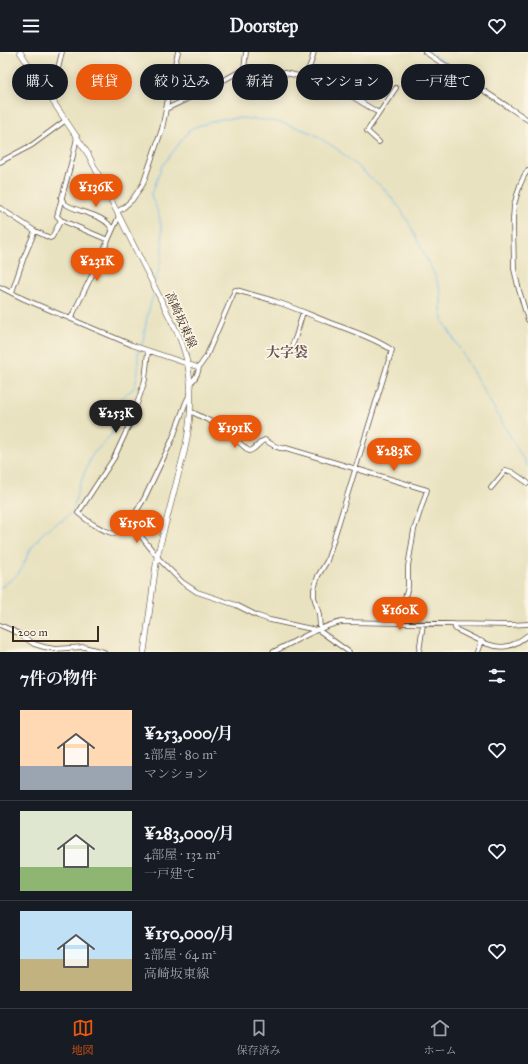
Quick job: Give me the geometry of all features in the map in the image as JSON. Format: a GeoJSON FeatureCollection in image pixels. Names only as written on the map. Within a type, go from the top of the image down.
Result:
{"type":"FeatureCollection","features":[{"type":"Feature","properties":{"kind":"main road","name":"高崎坂東線"},"geometry":{"type":"LineString","coordinates":[[20,52],[28,64]]}},
{"type":"Feature","properties":{"kind":"main road","name":"高崎坂東線"},"geometry":{"type":"LineString","coordinates":[[52,100],[88,154],[177,332],[184,348],[188,364],[190,411],[185,449],[157,557],[144,652]]}},
{"type":"Feature","properties":{"kind":"street"},"geometry":{"type":"LineString","coordinates":[[59,64],[62,52]]}},
{"type":"Feature","properties":{"kind":"street"},"geometry":{"type":"LineString","coordinates":[[71,318],[96,267],[118,214],[132,200],[141,188],[162,129],[178,52]]}},
{"type":"Feature","properties":{"kind":"street"},"geometry":{"type":"LineString","coordinates":[[245,64],[246,52]]}},
{"type":"Feature","properties":{"kind":"street"},"geometry":{"type":"LineString","coordinates":[[310,64],[314,52]]}},
{"type":"Feature","properties":{"kind":"street"},"geometry":{"type":"LineString","coordinates":[[425,52],[528,120]]}},
{"type":"Feature","properties":{"kind":"street"},"geometry":{"type":"LineString","coordinates":[[166,109],[232,76]]}},
{"type":"Feature","properties":{"kind":"street"},"geometry":{"type":"LineString","coordinates":[[379,142],[367,131],[396,88]]}},
{"type":"Feature","properties":{"kind":"street"},"geometry":{"type":"LineString","coordinates":[[357,100],[379,113]]}},
{"type":"Feature","properties":{"kind":"street"},"geometry":{"type":"LineString","coordinates":[[0,162],[32,145],[66,120]]}},
{"type":"Feature","properties":{"kind":"street"},"geometry":{"type":"LineString","coordinates":[[77,137],[57,218],[108,240]]}},
{"type":"Feature","properties":{"kind":"street"},"geometry":{"type":"LineString","coordinates":[[528,170],[520,185],[514,205],[513,219],[514,269],[528,320]]}},
{"type":"Feature","properties":{"kind":"street"},"geometry":{"type":"LineString","coordinates":[[61,198],[67,205],[105,221],[111,226],[112,230]]}},
{"type":"Feature","properties":{"kind":"street"},"geometry":{"type":"LineString","coordinates":[[0,208],[35,231],[52,238],[61,220]]}},
{"type":"Feature","properties":{"kind":"street"},"geometry":{"type":"LineString","coordinates":[[12,292],[35,231]]}},
{"type":"Feature","properties":{"kind":"street"},"geometry":{"type":"LineString","coordinates":[[0,287],[130,344],[199,367]]}},
{"type":"Feature","properties":{"kind":"street"},"geometry":{"type":"LineString","coordinates":[[190,383],[206,357],[235,290],[260,296],[349,329],[383,344],[392,350],[327,561],[316,580],[314,597],[319,614],[318,629]]}},
{"type":"Feature","properties":{"kind":"street"},"geometry":{"type":"LineString","coordinates":[[291,348],[303,312]]}},
{"type":"Feature","properties":{"kind":"street"},"geometry":{"type":"LineString","coordinates":[[148,351],[145,380],[132,418],[114,458],[88,500],[78,513],[94,526],[114,534],[129,521],[144,499],[157,472],[172,440],[190,394]]}},
{"type":"Feature","properties":{"kind":"street"},"geometry":{"type":"LineString","coordinates":[[190,411],[220,426],[249,451],[253,450],[260,442],[265,440],[279,448],[286,448],[427,490],[414,530],[408,566],[408,587],[398,623]]}},
{"type":"Feature","properties":{"kind":"street"},"geometry":{"type":"LineString","coordinates":[[491,488],[506,470],[528,483]]}},
{"type":"Feature","properties":{"kind":"street"},"geometry":{"type":"LineString","coordinates":[[129,521],[157,557],[182,582],[197,592],[236,605],[270,620],[318,629],[349,652]]}},
{"type":"Feature","properties":{"kind":"street"},"geometry":{"type":"LineString","coordinates":[[273,652],[318,629],[341,622],[528,624]]}},
{"type":"Feature","properties":{"kind":"street"},"geometry":{"type":"LineString","coordinates":[[419,652],[423,624]]}},
{"type":"Feature","properties":{"kind":"street"},"geometry":{"type":"LineString","coordinates":[[454,624],[457,630],[494,646],[506,647],[528,635]]}},
{"type":"Feature","properties":{"kind":"street"},"geometry":{"type":"LineString","coordinates":[[0,625],[18,633],[34,644],[44,647],[55,649],[84,647],[104,652]]}},
{"type":"Feature","properties":{"kind":"street"},"geometry":{"type":"LineString","coordinates":[[477,652],[481,641]]}},
{"type":"Feature","properties":{"kind":"waterway"},"geometry":{"type":"LineString","coordinates":[[429,52],[528,117]]}},
{"type":"Feature","properties":{"kind":"waterway"},"geometry":{"type":"LineString","coordinates":[[156,281],[161,260],[162,235],[158,211],[151,196],[162,166],[192,128],[222,119],[242,118],[282,123],[312,133],[337,149],[385,190],[400,208],[435,276],[441,293],[441,313],[444,322],[528,467]]}},
{"type":"Feature","properties":{"kind":"waterway"},"geometry":{"type":"LineString","coordinates":[[141,346],[154,292]]}},
{"type":"Feature","properties":{"kind":"waterway"},"geometry":{"type":"LineString","coordinates":[[0,588],[15,577],[21,570],[30,550],[41,535],[49,528],[66,518],[72,511],[79,487],[90,459],[110,436],[118,422],[123,396],[135,386],[138,371],[138,353],[140,349]]}},
{"type":"Feature","properties":{"kind":"district","name":"大字袋"},"geometry":{"type":"Point","coordinates":[287,352]}}]}
